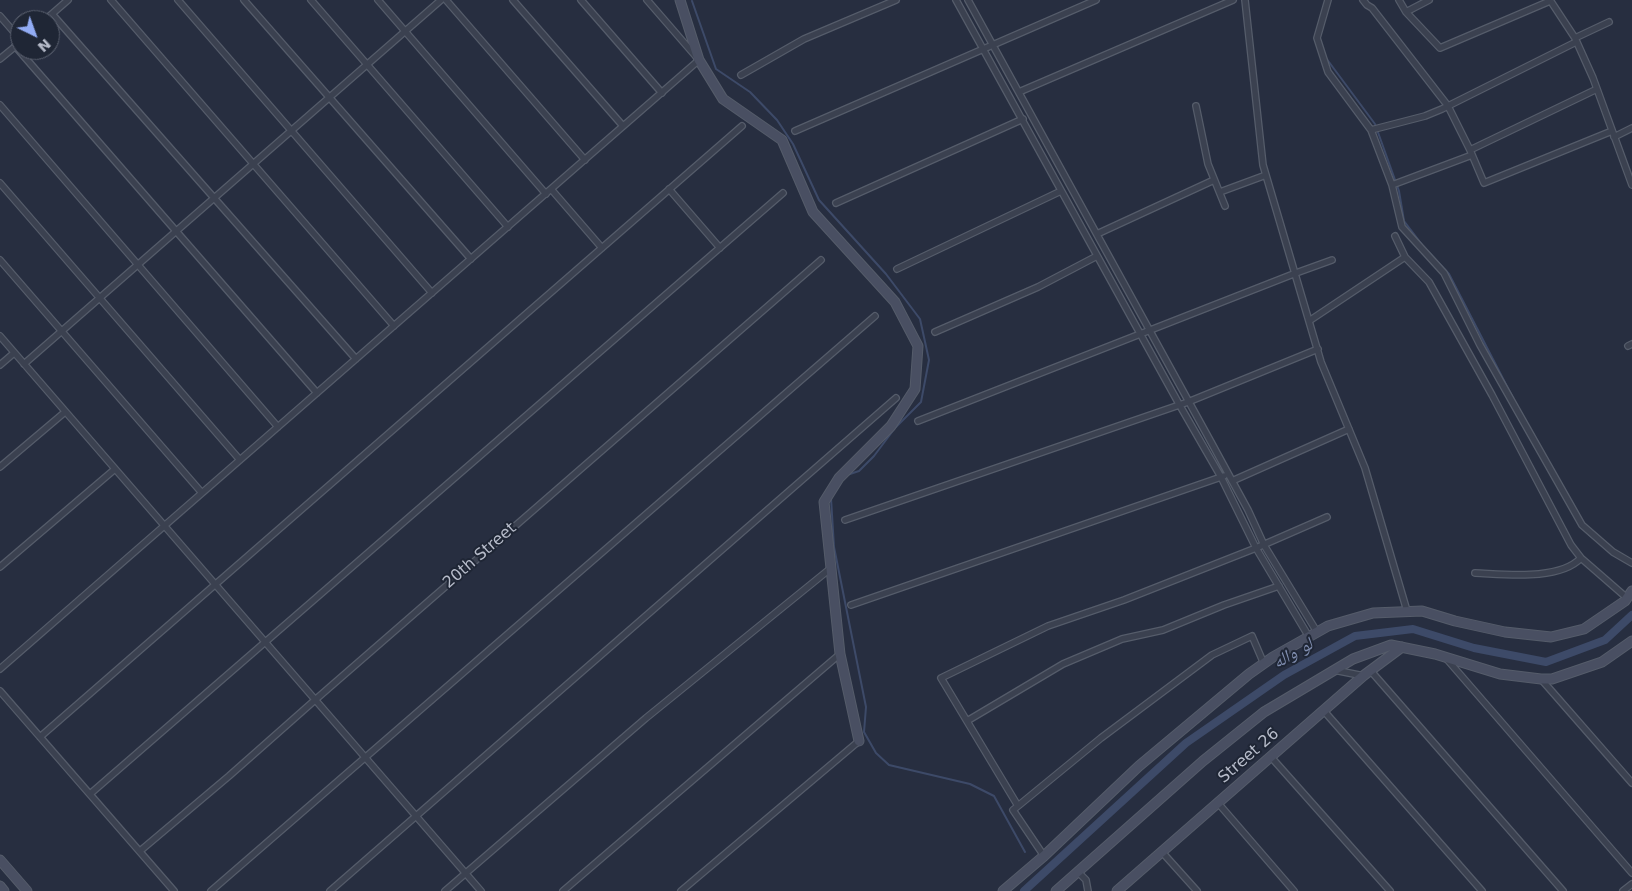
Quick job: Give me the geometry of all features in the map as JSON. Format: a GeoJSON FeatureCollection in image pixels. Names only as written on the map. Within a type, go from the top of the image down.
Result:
{"type":"FeatureCollection","features":[{"type":"Feature","properties":{"kind":"street"},"geometry":{"type":"LineString","coordinates":[[57,10],[68,0]]}},
{"type":"Feature","properties":{"kind":"street"},"geometry":{"type":"LineString","coordinates":[[111,0],[394,326]]}},
{"type":"Feature","properties":{"kind":"street"},"geometry":{"type":"LineString","coordinates":[[178,0],[432,293]]}},
{"type":"Feature","properties":{"kind":"street"},"geometry":{"type":"LineString","coordinates":[[244,0],[471,259]]}},
{"type":"Feature","properties":{"kind":"street"},"geometry":{"type":"LineString","coordinates":[[311,0],[508,227]]}},
{"type":"Feature","properties":{"kind":"street"},"geometry":{"type":"LineString","coordinates":[[378,0],[546,194]]}},
{"type":"Feature","properties":{"kind":"street"},"geometry":{"type":"LineString","coordinates":[[24,364],[441,0]]}},
{"type":"Feature","properties":{"kind":"street"},"geometry":{"type":"LineString","coordinates":[[446,0],[585,160]]}},
{"type":"Feature","properties":{"kind":"street"},"geometry":{"type":"LineString","coordinates":[[513,0],[623,126]]}},
{"type":"Feature","properties":{"kind":"street"},"geometry":{"type":"LineString","coordinates":[[581,0],[662,93]]}},
{"type":"Feature","properties":{"kind":"street"},"geometry":{"type":"LineString","coordinates":[[647,0],[699,60],[723,99],[782,140],[814,212],[895,302],[918,346],[915,389],[891,426],[839,478],[824,502],[840,654],[859,741],[681,891]]}},
{"type":"Feature","properties":{"kind":"street"},"geometry":{"type":"LineString","coordinates":[[680,0],[699,60]]}},
{"type":"Feature","properties":{"kind":"street"},"geometry":{"type":"LineString","coordinates":[[741,75],[804,39],[896,0]]}},
{"type":"Feature","properties":{"kind":"street"},"geometry":{"type":"LineString","coordinates":[[956,0],[1221,477],[1256,548],[1279,586],[1313,634]]}},
{"type":"Feature","properties":{"kind":"street"},"geometry":{"type":"LineString","coordinates":[[968,0],[1248,510],[1264,545],[1313,634]]}},
{"type":"Feature","properties":{"kind":"street"},"geometry":{"type":"LineString","coordinates":[[795,131],[1096,0]]}},
{"type":"Feature","properties":{"kind":"street"},"geometry":{"type":"LineString","coordinates":[[1018,92],[1233,0]]}},
{"type":"Feature","properties":{"kind":"street"},"geometry":{"type":"LineString","coordinates":[[1245,0],[1263,165],[1321,362],[1365,468],[1408,611]]}},
{"type":"Feature","properties":{"kind":"street"},"geometry":{"type":"LineString","coordinates":[[1328,0],[1317,38],[1328,72],[1371,130],[1392,185],[1402,227],[1444,273],[1480,345],[1582,525],[1613,552],[1632,563]]}},
{"type":"Feature","properties":{"kind":"street"},"geometry":{"type":"LineString","coordinates":[[1364,0],[1448,106],[1471,152],[1484,184],[1632,128]]}},
{"type":"Feature","properties":{"kind":"street"},"geometry":{"type":"LineString","coordinates":[[1399,0],[1406,12],[1440,48],[1550,1],[1576,40],[1597,88],[1632,186]]}},
{"type":"Feature","properties":{"kind":"street"},"geometry":{"type":"LineString","coordinates":[[1406,12],[1429,0]]}},
{"type":"Feature","properties":{"kind":"street"},"geometry":{"type":"LineString","coordinates":[[0,16],[10,30]]}},
{"type":"Feature","properties":{"kind":"street"},"geometry":{"type":"LineString","coordinates":[[1371,130],[1425,116],[1448,106],[1609,22]]}},
{"type":"Feature","properties":{"kind":"street"},"geometry":{"type":"LineString","coordinates":[[60,23],[356,359]]}},
{"type":"Feature","properties":{"kind":"street"},"geometry":{"type":"LineString","coordinates":[[0,59],[10,50]]}},
{"type":"Feature","properties":{"kind":"street"},"geometry":{"type":"LineString","coordinates":[[33,60],[176,231],[317,393]]}},
{"type":"Feature","properties":{"kind":"street"},"geometry":{"type":"LineString","coordinates":[[0,670],[699,60]]}},
{"type":"Feature","properties":{"kind":"street"},"geometry":{"type":"LineString","coordinates":[[1392,185],[1471,152],[1597,88]]}},
{"type":"Feature","properties":{"kind":"street"},"geometry":{"type":"LineString","coordinates":[[0,105],[278,427]]}},
{"type":"Feature","properties":{"kind":"street"},"geometry":{"type":"LineString","coordinates":[[1196,106],[1208,164],[1225,206]]}},
{"type":"Feature","properties":{"kind":"street"},"geometry":{"type":"LineString","coordinates":[[836,203],[1023,119]]}},
{"type":"Feature","properties":{"kind":"street"},"geometry":{"type":"LineString","coordinates":[[40,737],[742,126]]}},
{"type":"Feature","properties":{"kind":"street"},"geometry":{"type":"LineString","coordinates":[[1220,192],[1266,175]]}},
{"type":"Feature","properties":{"kind":"street"},"geometry":{"type":"LineString","coordinates":[[1097,234],[1214,180]]}},
{"type":"Feature","properties":{"kind":"street"},"geometry":{"type":"LineString","coordinates":[[0,183],[240,460]]}},
{"type":"Feature","properties":{"kind":"street"},"geometry":{"type":"LineString","coordinates":[[551,189],[602,248]]}},
{"type":"Feature","properties":{"kind":"street"},"geometry":{"type":"LineString","coordinates":[[669,189],[720,248]]}},
{"type":"Feature","properties":{"kind":"street"},"geometry":{"type":"LineString","coordinates":[[898,269],[1061,191]]}},
{"type":"Feature","properties":{"kind":"street"},"geometry":{"type":"LineString","coordinates":[[90,794],[783,193]]}},
{"type":"Feature","properties":{"kind":"street"},"geometry":{"type":"LineString","coordinates":[[1003,891],[1044,856],[1139,766],[1249,674],[1328,626],[1373,613],[1422,611],[1454,621],[1505,632],[1551,637],[1584,629],[1630,594],[1581,558],[1571,545],[1492,395],[1429,282],[1405,257],[1395,236]]}},
{"type":"Feature","properties":{"kind":"street"},"geometry":{"type":"LineString","coordinates":[[936,332],[1038,286],[1097,256]]}},
{"type":"Feature","properties":{"kind":"street"},"geometry":{"type":"LineString","coordinates":[[1310,321],[1405,257]]}},
{"type":"Feature","properties":{"kind":"street"},"geometry":{"type":"LineString","coordinates":[[0,260],[202,493]]}},
{"type":"Feature","properties":{"kind":"street","name":"20th Street"},"geometry":{"type":"LineString","coordinates":[[140,851],[229,776],[821,260]]}},
{"type":"Feature","properties":{"kind":"street"},"geometry":{"type":"LineString","coordinates":[[918,422],[1332,260]]}},
{"type":"Feature","properties":{"kind":"street"},"geometry":{"type":"LineString","coordinates":[[211,891],[875,316]]}},
{"type":"Feature","properties":{"kind":"street"},"geometry":{"type":"LineString","coordinates":[[0,336],[481,891]]}},
{"type":"Feature","properties":{"kind":"street"},"geometry":{"type":"LineString","coordinates":[[845,520],[1188,402],[1318,349]]}},
{"type":"Feature","properties":{"kind":"street"},"geometry":{"type":"LineString","coordinates":[[0,365],[14,353]]}},
{"type":"Feature","properties":{"kind":"street"},"geometry":{"type":"LineString","coordinates":[[330,891],[896,398]]}},
{"type":"Feature","properties":{"kind":"street"},"geometry":{"type":"LineString","coordinates":[[0,468],[65,412]]}},
{"type":"Feature","properties":{"kind":"street"},"geometry":{"type":"LineString","coordinates":[[851,605],[1221,477],[1230,478],[1349,429]]}},
{"type":"Feature","properties":{"kind":"street"},"geometry":{"type":"LineString","coordinates":[[0,567],[115,469]]}},
{"type":"Feature","properties":{"kind":"street"},"geometry":{"type":"LineString","coordinates":[[1018,806],[941,678],[1048,626],[1124,600],[1264,545],[1327,517]]}},
{"type":"Feature","properties":{"kind":"street"},"geometry":{"type":"LineString","coordinates":[[1474,573],[1551,573],[1576,564],[1581,558]]}},
{"type":"Feature","properties":{"kind":"street"},"geometry":{"type":"LineString","coordinates":[[445,891],[646,718],[831,568]]}},
{"type":"Feature","properties":{"kind":"street"},"geometry":{"type":"LineString","coordinates":[[967,721],[1063,664],[1122,639],[1163,630],[1224,605],[1279,586]]}},
{"type":"Feature","properties":{"kind":"street"},"geometry":{"type":"LineString","coordinates":[[1044,856],[1013,810],[1101,738],[1212,655],[1252,636],[1264,664]]}},
{"type":"Feature","properties":{"kind":"street"},"geometry":{"type":"LineString","coordinates":[[1056,891],[1203,760],[1256,718],[1354,659],[1391,645],[1444,656],[1500,674],[1552,679],[1602,662],[1632,641]]}},
{"type":"Feature","properties":{"kind":"street","name":"Street 26"},"geometry":{"type":"LineString","coordinates":[[1117,891],[1324,710],[1402,647]]}},
{"type":"Feature","properties":{"kind":"street"},"geometry":{"type":"LineString","coordinates":[[563,891],[840,654]]}},
{"type":"Feature","properties":{"kind":"street"},"geometry":{"type":"LineString","coordinates":[[1444,656],[1632,873]]}},
{"type":"Feature","properties":{"kind":"street"},"geometry":{"type":"LineString","coordinates":[[1334,670],[1370,674],[1563,891]]}},
{"type":"Feature","properties":{"kind":"street"},"geometry":{"type":"LineString","coordinates":[[1541,679],[1632,783]]}},
{"type":"Feature","properties":{"kind":"street"},"geometry":{"type":"LineString","coordinates":[[0,691],[174,891]]}},
{"type":"Feature","properties":{"kind":"street"},"geometry":{"type":"LineString","coordinates":[[1324,710],[1482,891]]}},
{"type":"Feature","properties":{"kind":"street"},"geometry":{"type":"LineString","coordinates":[[1271,757],[1390,891]]}},
{"type":"Feature","properties":{"kind":"street"},"geometry":{"type":"LineString","coordinates":[[1218,803],[1294,891]]}},
{"type":"Feature","properties":{"kind":"street"},"geometry":{"type":"LineString","coordinates":[[1162,852],[1197,891]]}},
{"type":"Feature","properties":{"kind":"street"},"geometry":{"type":"LineString","coordinates":[[0,860],[27,891]]}},
{"type":"Feature","properties":{"kind":"street"},"geometry":{"type":"LineString","coordinates":[[1078,872],[1086,880],[1088,891]]}},
{"type":"Feature","properties":{"kind":"street"},"geometry":{"type":"LineString","coordinates":[[1624,891],[1632,884]]}},
{"type":"Feature","properties":{"kind":"street"},"geometry":{"type":"LineString","coordinates":[[0,886],[4,891]]}},
{"type":"Feature","properties":{"kind":"waterway"},"geometry":{"type":"LineString","coordinates":[[692,1],[716,69],[750,92],[777,120],[793,144],[819,200],[886,274],[920,319],[929,360],[921,402],[895,428],[874,456],[859,471],[847,475]]}},
{"type":"Feature","properties":{"kind":"waterway"},"geometry":{"type":"LineString","coordinates":[[1326,58],[1375,124],[1399,191],[1404,221],[1423,246],[1449,274],[1513,398]]}},
{"type":"Feature","properties":{"kind":"waterway"},"geometry":{"type":"LineString","coordinates":[[831,498],[834,547],[866,707],[864,732],[876,753],[889,765],[970,784],[994,796],[1025,852]]}},
{"type":"Feature","properties":{"kind":"waterway"},"geometry":{"type":"LineString","coordinates":[[1589,535],[1597,541]]}},
{"type":"Feature","properties":{"kind":"waterway","name":"لو واله"},"geometry":{"type":"LineString","coordinates":[[1024,891],[1186,743],[1284,675],[1355,636],[1413,629],[1474,648],[1546,662],[1605,640],[1632,615]]}}]}
